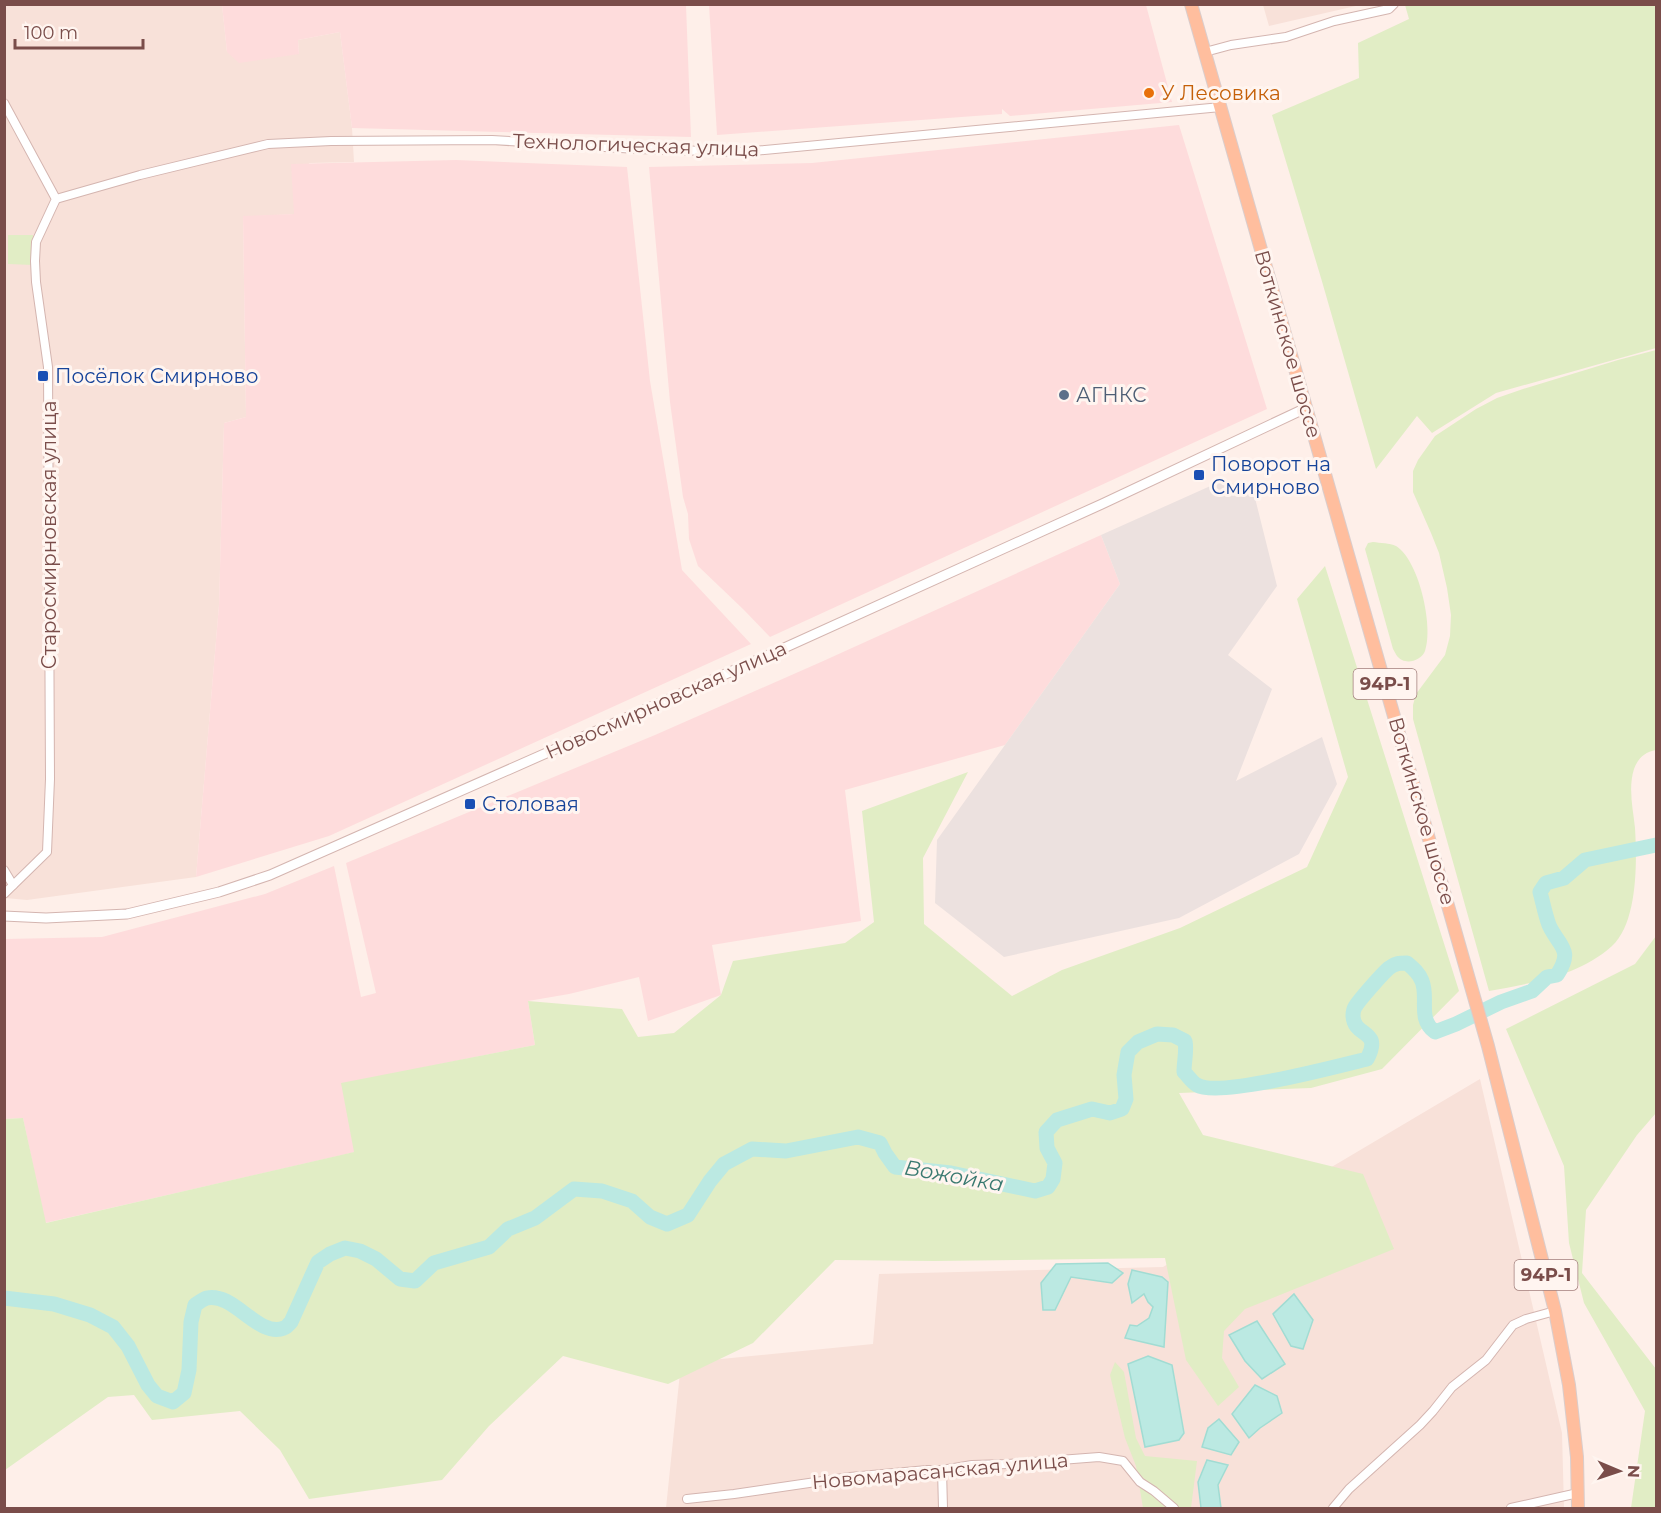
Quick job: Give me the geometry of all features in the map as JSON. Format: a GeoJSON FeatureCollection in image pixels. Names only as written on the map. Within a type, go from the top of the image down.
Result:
{"type":"FeatureCollection","features":[{"type":"Feature","properties":{"kind":"main road","name":"Воткинское шоссе"},"geometry":{"type":"LineString","coordinates":[[1191,4],[1488,1046],[1555,1311]]}},
{"type":"Feature","properties":{"kind":"main road","name":"94Р-1"},"geometry":{"type":"LineString","coordinates":[[1555,1311],[1569,1385],[1577,1457],[1578,1509]]}},
{"type":"Feature","properties":{"kind":"street"},"geometry":{"type":"LineString","coordinates":[[1205,52],[1231,45],[1286,37],[1334,21],[1389,9],[1394,4]]}},
{"type":"Feature","properties":{"kind":"street"},"geometry":{"type":"LineString","coordinates":[[4,103],[56,199]]}},
{"type":"Feature","properties":{"kind":"street","name":"Технологическая улица"},"geometry":{"type":"LineString","coordinates":[[56,199],[140,175],[268,144],[331,141],[492,140],[637,149],[743,152],[1221,107]]}},
{"type":"Feature","properties":{"kind":"street","name":"Старосмирновская улица"},"geometry":{"type":"LineString","coordinates":[[4,894],[47,852],[50,779],[48,368],[35,261],[36,242],[56,199]]}},
{"type":"Feature","properties":{"kind":"street","name":"Новосмирновская улица"},"geometry":{"type":"LineString","coordinates":[[4,916],[46,918],[127,914],[219,892],[270,875],[640,712],[1102,504],[1306,408]]}},
{"type":"Feature","properties":{"kind":"street"},"geometry":{"type":"LineString","coordinates":[[4,870],[13,885]]}},
{"type":"Feature","properties":{"kind":"street"},"geometry":{"type":"LineString","coordinates":[[1333,1509],[1349,1489],[1427,1418],[1452,1387],[1486,1360],[1513,1325],[1555,1311]]}},
{"type":"Feature","properties":{"kind":"street","name":"Новомарасанская улица"},"geometry":{"type":"LineString","coordinates":[[687,1499],[850,1477],[942,1470],[972,1465],[1099,1457],[1123,1461],[1140,1482],[1174,1509]]}},
{"type":"Feature","properties":{"kind":"street"},"geometry":{"type":"LineString","coordinates":[[942,1470],[943,1509]]}},
{"type":"Feature","properties":{"kind":"street"},"geometry":{"type":"LineString","coordinates":[[1511,1509],[1578,1493]]}},
{"type":"Feature","properties":{"kind":"shaded area"},"geometry":{"type":"Polygon","coordinates":[[[1263,4],[1360,5],[1269,26],[1263,4]]]}},
{"type":"Feature","properties":{"kind":"shaded area"},"geometry":{"type":"Polygon","coordinates":[[[5,5],[222,5],[227,52],[299,54],[298,40],[340,32],[354,162],[309,163],[295,214],[243,217],[246,417],[224,423],[219,605],[196,877],[27,900],[5,898],[5,5]]]}},
{"type":"Feature","properties":{"kind":"shaded area"},"geometry":{"type":"Polygon","coordinates":[[[222,5],[686,5],[691,137],[352,128],[340,32],[298,40],[299,54],[239,63],[227,52],[222,5]]]}},
{"type":"Feature","properties":{"kind":"shaded area"},"geometry":{"type":"Polygon","coordinates":[[[709,5],[1146,5],[1172,102],[1010,116],[1002,109],[1002,114],[717,135],[709,5]]]}},
{"type":"Feature","properties":{"kind":"shaded area"},"geometry":{"type":"Polygon","coordinates":[[[1179,125],[1267,409],[770,637],[698,566],[689,539],[688,514],[683,497],[670,402],[649,167],[812,163],[1179,125]]]}},
{"type":"Feature","properties":{"kind":"shaded area"},"geometry":{"type":"Polygon","coordinates":[[[456,160],[627,167],[650,381],[682,570],[751,644],[329,836],[196,877],[219,605],[224,423],[246,417],[243,216],[294,214],[291,164],[456,160]]]}},
{"type":"Feature","properties":{"kind":"shaded area"},"geometry":{"type":"Polygon","coordinates":[[[1226,479],[1255,498],[1277,586],[1228,655],[1272,689],[1236,781],[1322,737],[1337,784],[1299,854],[1179,918],[1004,957],[935,903],[937,840],[1120,584],[1101,535],[1226,479]]]}},
{"type":"Feature","properties":{"kind":"shaded area"},"geometry":{"type":"Polygon","coordinates":[[[1101,535],[1120,584],[1005,745],[845,790],[861,921],[712,945],[721,995],[648,1021],[639,977],[569,994],[528,1001],[535,1045],[342,1084],[355,1152],[45,1223],[23,1118],[5,1119],[5,939],[102,937],[265,894],[334,866],[361,997],[376,993],[346,863],[655,735],[1101,535]]]}},
{"type":"Feature","properties":{"kind":"shaded area"},"geometry":{"type":"Polygon","coordinates":[[[1480,1079],[1562,1433],[1564,1508],[666,1508],[681,1363],[873,1344],[879,1274],[1163,1267],[1480,1079]]]}},
{"type":"Feature","properties":{"kind":"green space"},"geometry":{"type":"Polygon","coordinates":[[[1405,5],[1656,5],[1656,348],[1496,393],[1432,433],[1417,416],[1376,469],[1272,115],[1359,78],[1358,43],[1409,19],[1405,5]]]}},
{"type":"Feature","properties":{"kind":"green space"},"geometry":{"type":"Polygon","coordinates":[[[8,235],[33,235],[33,265],[8,264],[8,235]]]}},
{"type":"Feature","properties":{"kind":"green space"},"geometry":{"type":"Polygon","coordinates":[[[1656,350],[1656,750],[1648,752],[1640,759],[1632,776],[1636,857],[1631,907],[1621,935],[1612,946],[1585,965],[1554,977],[1489,991],[1413,719],[1416,694],[1445,655],[1450,636],[1451,615],[1439,553],[1413,492],[1413,471],[1435,436],[1497,398],[1656,350]]]}},
{"type":"Feature","properties":{"kind":"green space"},"geometry":{"type":"Polygon","coordinates":[[[1368,543],[1396,546],[1412,565],[1418,579],[1428,626],[1425,651],[1415,660],[1402,660],[1393,649],[1365,549],[1368,543]]]}},
{"type":"Feature","properties":{"kind":"green space"},"geometry":{"type":"Polygon","coordinates":[[[1325,566],[1459,991],[1382,1069],[1311,1088],[1179,1093],[1203,1135],[1363,1174],[1394,1249],[1245,1309],[1224,1331],[1222,1358],[1239,1387],[1218,1406],[1186,1360],[1165,1258],[835,1260],[753,1343],[668,1384],[563,1356],[489,1426],[442,1480],[309,1499],[280,1450],[240,1411],[152,1420],[134,1395],[108,1397],[5,1470],[5,1119],[23,1118],[46,1223],[354,1152],[341,1083],[535,1045],[528,1001],[622,1009],[638,1037],[674,1033],[721,995],[733,961],[845,943],[874,922],[862,811],[968,772],[923,858],[924,924],[1012,996],[1062,970],[1180,928],[1307,867],[1348,777],[1297,599],[1325,566]]]}},
{"type":"Feature","properties":{"kind":"green space"},"geometry":{"type":"Polygon","coordinates":[[[1656,936],[1656,1113],[1637,1135],[1586,1210],[1582,1273],[1656,1369],[1656,1508],[1631,1508],[1645,1411],[1584,1303],[1569,1243],[1564,1166],[1506,1029],[1635,964],[1656,936]]]}},
{"type":"Feature","properties":{"kind":"green space"},"geometry":{"type":"Polygon","coordinates":[[[1115,1362],[1124,1372],[1136,1438],[1145,1456],[1197,1461],[1191,1508],[1143,1508],[1136,1466],[1125,1438],[1110,1375],[1115,1362]]]}},
{"type":"Feature","properties":{"kind":"water"},"geometry":{"type":"Polygon","coordinates":[[[1108,1263],[1123,1273],[1112,1283],[1071,1277],[1055,1310],[1043,1310],[1041,1283],[1056,1264],[1108,1263]]]}},
{"type":"Feature","properties":{"kind":"water"},"geometry":{"type":"Polygon","coordinates":[[[1132,1270],[1162,1277],[1168,1282],[1164,1347],[1125,1338],[1130,1325],[1137,1326],[1149,1318],[1153,1307],[1144,1294],[1132,1303],[1128,1284],[1132,1270]]]}},
{"type":"Feature","properties":{"kind":"water"},"geometry":{"type":"Polygon","coordinates":[[[1294,1294],[1313,1320],[1303,1349],[1291,1346],[1273,1314],[1294,1294]]]}},
{"type":"Feature","properties":{"kind":"water"},"geometry":{"type":"Polygon","coordinates":[[[1257,1321],[1285,1364],[1262,1379],[1245,1361],[1229,1335],[1257,1321]]]}},
{"type":"Feature","properties":{"kind":"water"},"geometry":{"type":"Polygon","coordinates":[[[1148,1356],[1172,1365],[1184,1433],[1179,1440],[1145,1447],[1128,1364],[1148,1356]]]}},
{"type":"Feature","properties":{"kind":"water"},"geometry":{"type":"Polygon","coordinates":[[[1255,1385],[1277,1396],[1282,1413],[1249,1438],[1232,1414],[1255,1385]]]}},
{"type":"Feature","properties":{"kind":"water"},"geometry":{"type":"Polygon","coordinates":[[[1219,1419],[1239,1442],[1231,1455],[1202,1447],[1208,1428],[1219,1419]]]}},
{"type":"Feature","properties":{"kind":"water"},"geometry":{"type":"Polygon","coordinates":[[[1207,1460],[1228,1465],[1218,1485],[1221,1508],[1201,1508],[1198,1482],[1207,1460]]]}},
{"type":"Feature","properties":{"kind":"waterway","name":"Вожойка"},"geometry":{"type":"LineString","coordinates":[[4,1298],[54,1304],[90,1315],[113,1327],[128,1346],[148,1385],[157,1396],[173,1402],[184,1393],[189,1370],[191,1322],[195,1305],[204,1299],[217,1298],[227,1302],[265,1327],[284,1328],[291,1322],[318,1262],[330,1254],[345,1248],[360,1251],[376,1259],[400,1279],[415,1281],[434,1263],[489,1247],[508,1229],[535,1218],[574,1189],[602,1191],[632,1201],[650,1217],[667,1224],[688,1215],[724,1164],[752,1149],[786,1151],[858,1137],[880,1143],[895,1167],[951,1173],[1035,1191],[1048,1187],[1053,1179],[1055,1163],[1047,1148],[1046,1132],[1057,1120],[1092,1109],[1110,1113],[1122,1109],[1126,1099],[1124,1075],[1128,1052],[1138,1042],[1157,1034],[1173,1035],[1185,1041],[1184,1072],[1197,1085],[1209,1088],[1279,1080],[1367,1059],[1372,1043],[1355,1023],[1353,1011],[1391,966],[1407,963],[1419,976],[1424,988],[1426,1021],[1435,1032],[1501,1002],[1532,991],[1547,977],[1557,975],[1565,954],[1549,925],[1540,892],[1546,883],[1564,878],[1585,860],[1656,845]]}},
{"type":"Feature","properties":{"kind":"place","name":"У Лесовика"},"geometry":{"type":"Point","coordinates":[1149,93]}},
{"type":"Feature","properties":{"kind":"place","name":"Посёлок Смирново"},"geometry":{"type":"Point","coordinates":[43,376]}},
{"type":"Feature","properties":{"kind":"place","name":"АГНКС"},"geometry":{"type":"Point","coordinates":[1064,395]}},
{"type":"Feature","properties":{"kind":"place","name":"Поворот на Смирново"},"geometry":{"type":"Point","coordinates":[1199,475]}},
{"type":"Feature","properties":{"kind":"place","name":"Столовая"},"geometry":{"type":"Point","coordinates":[470,804]}}]}
